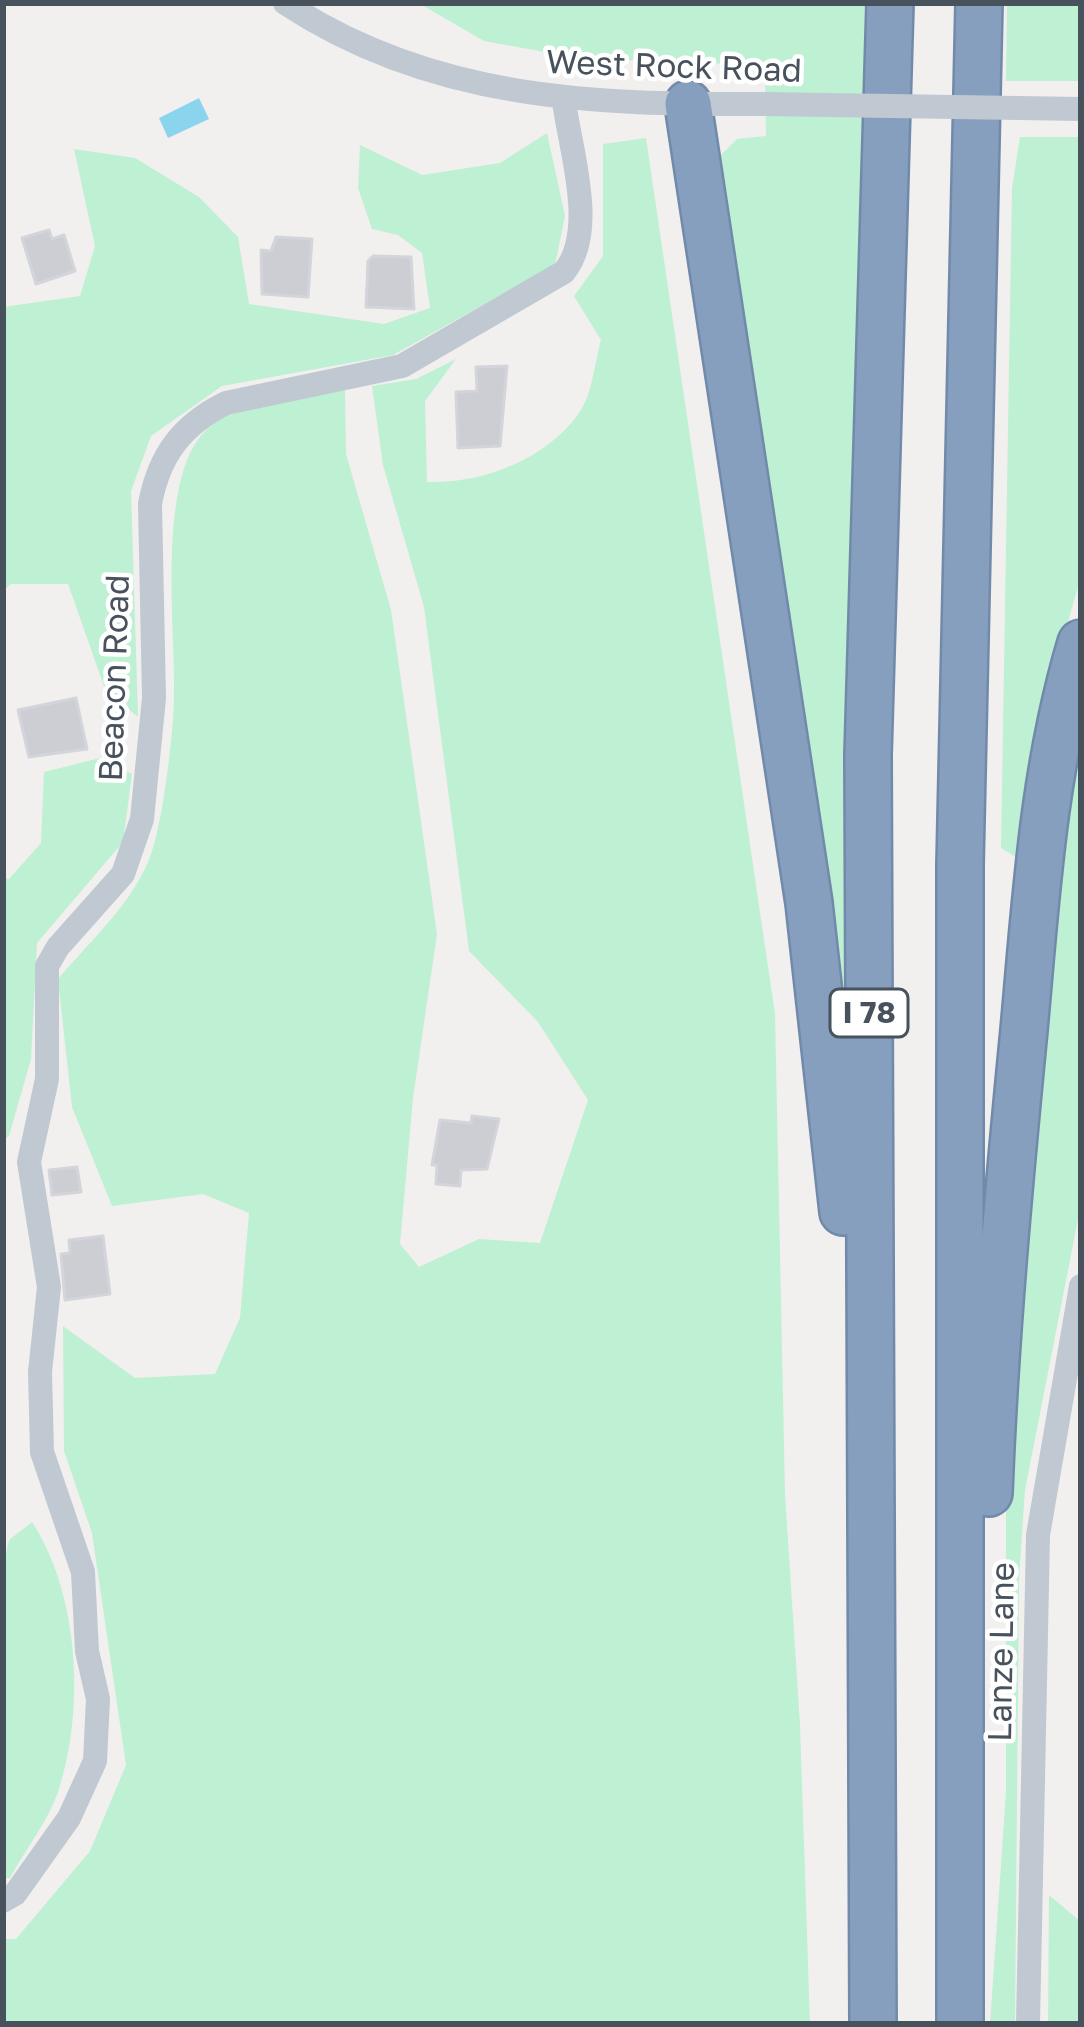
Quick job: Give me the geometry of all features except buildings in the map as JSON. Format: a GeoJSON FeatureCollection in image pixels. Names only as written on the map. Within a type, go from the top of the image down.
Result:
{"type":"FeatureCollection","features":[{"type":"Feature","properties":{"kind":"highway","name":"I 78"},"geometry":{"type":"LineString","coordinates":[[873,2024],[868,755],[890,3]]}},
{"type":"Feature","properties":{"kind":"highway"},"geometry":{"type":"LineString","coordinates":[[960,2024],[960,865],[979,3]]}},
{"type":"Feature","properties":{"kind":"highway"},"geometry":{"type":"LineString","coordinates":[[688,104],[805,879],[840,1175],[857,1444],[864,2024]]}},
{"type":"Feature","properties":{"kind":"highway"},"geometry":{"type":"LineString","coordinates":[[972,2024],[995,1335],[1036,873],[1054,749],[1081,643]]}},
{"type":"Feature","properties":{"kind":"street","name":"West Rock Road"},"geometry":{"type":"LineString","coordinates":[[285,3],[364,50],[417,69],[564,101],[1081,109]]}},
{"type":"Feature","properties":{"kind":"street","name":"Beacon Road"},"geometry":{"type":"LineString","coordinates":[[9,1897],[69,1819],[95,1761],[98,1699],[87,1651],[83,1571],[42,1452],[40,1372],[49,1287],[28,1185],[29,1162],[47,1079],[47,966],[58,946],[123,874],[142,819],[154,698],[150,504],[155,477],[181,434],[214,409],[402,366],[564,272],[574,259],[580,228],[564,101]]}},
{"type":"Feature","properties":{"kind":"street","name":"Lanze Lane"},"geometry":{"type":"LineString","coordinates":[[1028,2024],[1038,1535],[1081,1286]]}},
{"type":"Feature","properties":{"kind":"green space"},"geometry":{"type":"Polygon","coordinates":[[[865,3],[850,1099],[715,161],[737,139],[766,136],[765,65],[584,59],[484,41],[422,5],[865,3]]]}},
{"type":"Feature","properties":{"kind":"green space"},"geometry":{"type":"Polygon","coordinates":[[[1007,3],[1081,3],[1081,81],[1006,81],[1007,3]]]}},
{"type":"Feature","properties":{"kind":"green space"},"geometry":{"type":"Polygon","coordinates":[[[547,133],[565,216],[555,265],[393,355],[222,386],[151,436],[131,491],[138,717],[105,689],[68,584],[11,584],[3,591],[3,307],[80,296],[95,246],[74,149],[135,158],[199,197],[238,237],[249,304],[384,324],[430,308],[422,253],[398,235],[372,229],[358,188],[360,145],[422,175],[500,163],[547,133]]]}},
{"type":"Feature","properties":{"kind":"green space"},"geometry":{"type":"Polygon","coordinates":[[[1020,137],[1081,137],[1081,576],[1042,714],[1019,859],[1001,848],[1012,188],[1020,137]]]}},
{"type":"Feature","properties":{"kind":"green space"},"geometry":{"type":"Polygon","coordinates":[[[646,138],[775,1014],[785,1494],[800,1725],[810,2024],[3,2024],[3,1939],[16,1939],[90,1851],[126,1765],[92,1533],[64,1451],[63,1326],[135,1378],[215,1374],[240,1318],[249,1213],[203,1194],[112,1206],[72,1107],[58,979],[123,904],[144,871],[155,839],[173,716],[172,554],[182,477],[194,446],[226,417],[258,405],[345,390],[346,454],[391,610],[437,934],[413,1098],[400,1244],[419,1267],[479,1239],[540,1243],[588,1100],[538,1022],[469,951],[424,607],[383,465],[372,386],[416,379],[456,359],[425,401],[427,482],[469,479],[511,466],[565,430],[587,397],[601,340],[574,296],[603,256],[603,144],[646,138]]]}},
{"type":"Feature","properties":{"kind":"green space"},"geometry":{"type":"Polygon","coordinates":[[[1081,720],[1081,1204],[1025,1490],[1019,1579],[1015,2024],[990,2024],[1006,1792],[1006,1469],[1044,949],[1081,720]]]}},
{"type":"Feature","properties":{"kind":"green space"},"geometry":{"type":"Polygon","coordinates":[[[100,758],[132,774],[123,842],[37,943],[31,1059],[9,1136],[3,1141],[3,878],[9,879],[41,843],[44,772],[100,758]]]}},
{"type":"Feature","properties":{"kind":"green space"},"geometry":{"type":"Polygon","coordinates":[[[32,1522],[48,1551],[68,1617],[73,1652],[72,1723],[55,1801],[10,1878],[3,1878],[3,1568],[9,1540],[32,1522]]]}},
{"type":"Feature","properties":{"kind":"green space"},"geometry":{"type":"Polygon","coordinates":[[[1049,1895],[1081,1922],[1081,2024],[1048,2024],[1049,1895]]]}},
{"type":"Feature","properties":{"kind":"water"},"geometry":{"type":"Polygon","coordinates":[[[199,98],[209,119],[168,138],[159,118],[199,98]]]}}]}
